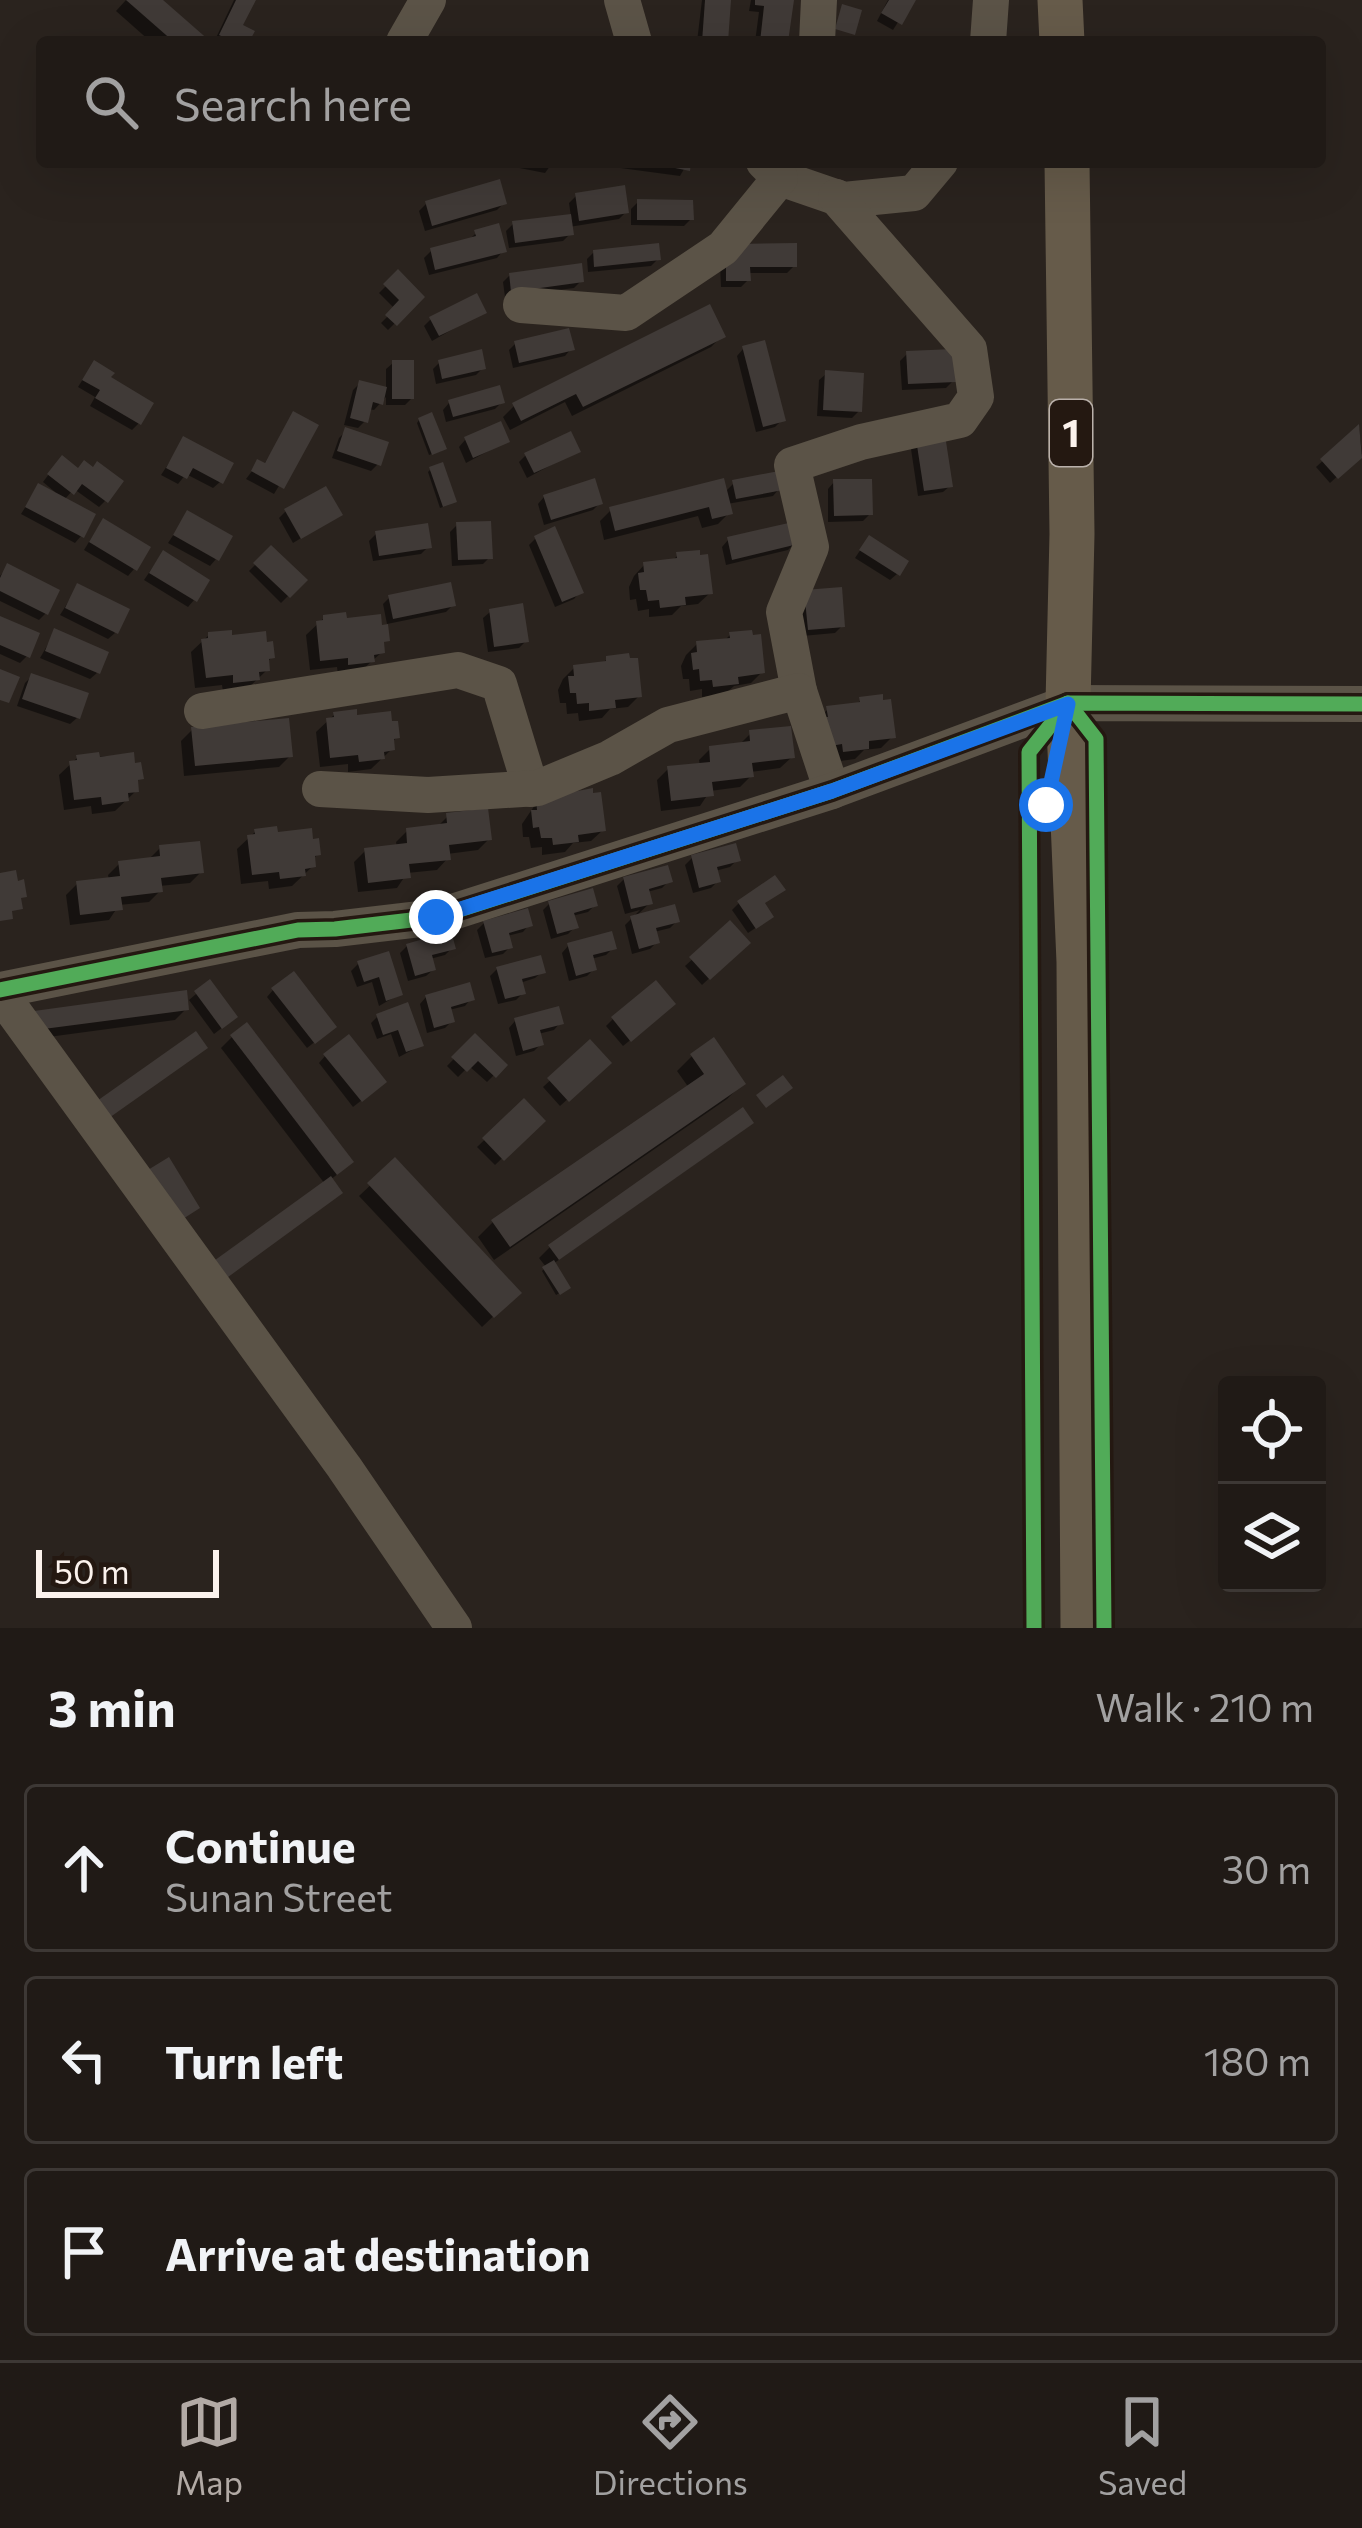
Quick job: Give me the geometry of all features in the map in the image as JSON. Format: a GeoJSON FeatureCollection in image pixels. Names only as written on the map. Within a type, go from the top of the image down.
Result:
{"type":"FeatureCollection","features":[{"type":"Feature","properties":{"kind":"main road"},"geometry":{"type":"LineString","coordinates":[[1060,0],[1062,36]]}},
{"type":"Feature","properties":{"kind":"main road","name":"1"},"geometry":{"type":"LineString","coordinates":[[1067,168],[1072,534],[1068,704],[1079,962],[1083,1628]]}},
{"type":"Feature","properties":{"kind":"main road","name":"1"},"geometry":{"type":"LineString","coordinates":[[1054,1628],[1046,805],[1068,704]]}},
{"type":"Feature","properties":{"kind":"street"},"geometry":{"type":"LineString","coordinates":[[407,36],[428,0]]}},
{"type":"Feature","properties":{"kind":"street"},"geometry":{"type":"LineString","coordinates":[[622,0],[632,36]]}},
{"type":"Feature","properties":{"kind":"street"},"geometry":{"type":"LineString","coordinates":[[817,36],[819,0]]}},
{"type":"Feature","properties":{"kind":"street"},"geometry":{"type":"LineString","coordinates":[[988,36],[991,0]]}},
{"type":"Feature","properties":{"kind":"street"},"geometry":{"type":"LineString","coordinates":[[520,305],[626,313],[723,248],[772,170],[829,185],[844,200],[914,193],[935,168]]}},
{"type":"Feature","properties":{"kind":"street"},"geometry":{"type":"LineString","coordinates":[[829,185],[969,350],[976,397],[960,420],[861,442],[792,465],[811,548],[784,612],[799,691],[832,791]]}},
{"type":"Feature","properties":{"kind":"street"},"geometry":{"type":"LineString","coordinates":[[202,711],[458,670],[499,684],[531,789]]}},
{"type":"Feature","properties":{"kind":"street"},"geometry":{"type":"LineString","coordinates":[[320,789],[428,795],[531,789],[610,758],[668,725],[799,691]]}},
{"type":"Feature","properties":{"kind":"street"},"geometry":{"type":"LineString","coordinates":[[454,1628],[344,1466],[0,992],[298,929],[436,917],[832,791],[1068,704],[1362,704]]}},
{"type":"Feature","properties":{"kind":"building"},"geometry":{"type":"Polygon","coordinates":[[[126,0],[163,0],[204,36],[167,36],[126,0]]]}},
{"type":"Feature","properties":{"kind":"building"},"geometry":{"type":"Polygon","coordinates":[[[236,0],[256,0],[243,25],[255,31],[252,36],[219,35],[236,0]]]}},
{"type":"Feature","properties":{"kind":"building"},"geometry":{"type":"Polygon","coordinates":[[[705,0],[731,0],[728,36],[702,36],[705,0]]]}},
{"type":"Feature","properties":{"kind":"building"},"geometry":{"type":"Polygon","coordinates":[[[755,0],[794,0],[789,36],[761,36],[764,6],[755,5],[755,0]]]}},
{"type":"Feature","properties":{"kind":"building"},"geometry":{"type":"Polygon","coordinates":[[[889,0],[916,0],[902,25],[881,13],[889,0]]]}},
{"type":"Feature","properties":{"kind":"building"},"geometry":{"type":"Polygon","coordinates":[[[842,4],[862,10],[855,35],[835,29],[842,4]]]}},
{"type":"Feature","properties":{"kind":"building"},"geometry":{"type":"Polygon","coordinates":[[[500,179],[507,204],[432,226],[425,201],[500,179]]]}},
{"type":"Feature","properties":{"kind":"building"},"geometry":{"type":"Polygon","coordinates":[[[625,185],[629,213],[579,221],[575,193],[625,185]]]}},
{"type":"Feature","properties":{"kind":"building"},"geometry":{"type":"Polygon","coordinates":[[[637,199],[693,200],[694,220],[637,220],[637,199]]]}},
{"type":"Feature","properties":{"kind":"building"},"geometry":{"type":"Polygon","coordinates":[[[571,214],[574,235],[515,243],[512,221],[571,214]]]}},
{"type":"Feature","properties":{"kind":"building"},"geometry":{"type":"Polygon","coordinates":[[[499,223],[507,252],[435,270],[430,248],[476,236],[474,230],[499,223]]]}},
{"type":"Feature","properties":{"kind":"building"},"geometry":{"type":"Polygon","coordinates":[[[659,243],[661,260],[594,267],[593,250],[659,243]]]}},
{"type":"Feature","properties":{"kind":"building"},"geometry":{"type":"Polygon","coordinates":[[[797,243],[797,267],[750,267],[751,281],[726,281],[726,256],[737,244],[797,243]]]}},
{"type":"Feature","properties":{"kind":"building"},"geometry":{"type":"Polygon","coordinates":[[[582,263],[584,282],[511,292],[509,273],[582,263]]]}},
{"type":"Feature","properties":{"kind":"building"},"geometry":{"type":"Polygon","coordinates":[[[398,269],[425,297],[397,326],[385,315],[399,300],[383,284],[398,269]]]}},
{"type":"Feature","properties":{"kind":"building"},"geometry":{"type":"Polygon","coordinates":[[[477,293],[487,313],[439,336],[429,317],[477,293]]]}},
{"type":"Feature","properties":{"kind":"building"},"geometry":{"type":"Polygon","coordinates":[[[710,304],[726,337],[583,407],[576,394],[521,421],[512,403],[710,304]]]}},
{"type":"Feature","properties":{"kind":"building"},"geometry":{"type":"Polygon","coordinates":[[[569,328],[575,350],[519,363],[514,341],[569,328]]]}},
{"type":"Feature","properties":{"kind":"building"},"geometry":{"type":"Polygon","coordinates":[[[765,340],[786,421],[763,427],[742,346],[765,340]]]}},
{"type":"Feature","properties":{"kind":"building"},"geometry":{"type":"Polygon","coordinates":[[[482,349],[486,369],[442,379],[438,360],[482,349]]]}},
{"type":"Feature","properties":{"kind":"building"},"geometry":{"type":"Polygon","coordinates":[[[954,349],[956,382],[908,384],[906,351],[954,349]]]}},
{"type":"Feature","properties":{"kind":"building"},"geometry":{"type":"Polygon","coordinates":[[[94,360],[115,373],[111,377],[154,403],[141,425],[95,398],[100,390],[82,380],[94,360]]]}},
{"type":"Feature","properties":{"kind":"building"},"geometry":{"type":"Polygon","coordinates":[[[392,360],[414,360],[414,399],[392,399],[392,360]]]}},
{"type":"Feature","properties":{"kind":"building"},"geometry":{"type":"Polygon","coordinates":[[[825,370],[864,373],[862,412],[823,410],[825,370]]]}},
{"type":"Feature","properties":{"kind":"building"},"geometry":{"type":"Polygon","coordinates":[[[359,380],[387,387],[383,405],[373,402],[368,423],[350,418],[359,380]]]}},
{"type":"Feature","properties":{"kind":"building"},"geometry":{"type":"Polygon","coordinates":[[[500,385],[505,403],[453,417],[448,400],[500,385]]]}},
{"type":"Feature","properties":{"kind":"building"},"geometry":{"type":"Polygon","coordinates":[[[293,411],[319,425],[284,489],[251,471],[257,459],[265,463],[293,411]]]}},
{"type":"Feature","properties":{"kind":"building"},"geometry":{"type":"Polygon","coordinates":[[[432,412],[447,449],[432,455],[418,418],[432,412]]]}},
{"type":"Feature","properties":{"kind":"building"},"geometry":{"type":"Polygon","coordinates":[[[501,421],[510,442],[473,458],[464,437],[501,421]]]}},
{"type":"Feature","properties":{"kind":"building"},"geometry":{"type":"Polygon","coordinates":[[[1359,424],[1362,458],[1338,479],[1320,459],[1359,424]]]}},
{"type":"Feature","properties":{"kind":"building"},"geometry":{"type":"Polygon","coordinates":[[[345,427],[389,442],[381,466],[337,451],[345,427]]]}},
{"type":"Feature","properties":{"kind":"building"},"geometry":{"type":"Polygon","coordinates":[[[571,431],[581,452],[534,473],[524,453],[571,431]]]}},
{"type":"Feature","properties":{"kind":"building"},"geometry":{"type":"Polygon","coordinates":[[[945,435],[953,487],[924,491],[916,439],[945,435]]]}},
{"type":"Feature","properties":{"kind":"building"},"geometry":{"type":"Polygon","coordinates":[[[183,436],[234,463],[223,484],[193,468],[187,479],[166,468],[183,436]]]}},
{"type":"Feature","properties":{"kind":"building"},"geometry":{"type":"Polygon","coordinates":[[[62,455],[78,468],[84,460],[93,467],[97,461],[124,481],[108,503],[82,484],[74,495],[47,474],[62,455]]]}},
{"type":"Feature","properties":{"kind":"building"},"geometry":{"type":"Polygon","coordinates":[[[443,462],[457,502],[443,507],[429,467],[443,462]]]}},
{"type":"Feature","properties":{"kind":"building"},"geometry":{"type":"Polygon","coordinates":[[[779,471],[783,490],[736,499],[732,480],[779,471]]]}},
{"type":"Feature","properties":{"kind":"building"},"geometry":{"type":"Polygon","coordinates":[[[595,478],[603,504],[551,520],[543,495],[595,478]]]}},
{"type":"Feature","properties":{"kind":"building"},"geometry":{"type":"Polygon","coordinates":[[[724,478],[733,514],[712,519],[709,507],[615,531],[609,507],[724,478]]]}},
{"type":"Feature","properties":{"kind":"building"},"geometry":{"type":"Polygon","coordinates":[[[833,479],[872,479],[873,515],[834,516],[833,479]]]}},
{"type":"Feature","properties":{"kind":"building"},"geometry":{"type":"Polygon","coordinates":[[[38,483],[96,514],[84,538],[25,507],[38,483]]]}},
{"type":"Feature","properties":{"kind":"building"},"geometry":{"type":"Polygon","coordinates":[[[326,486],[343,515],[301,539],[284,509],[326,486]]]}},
{"type":"Feature","properties":{"kind":"building"},"geometry":{"type":"Polygon","coordinates":[[[187,510],[233,536],[219,561],[173,535],[187,510]]]}},
{"type":"Feature","properties":{"kind":"building"},"geometry":{"type":"Polygon","coordinates":[[[103,518],[151,547],[137,571],[89,542],[103,518]]]}},
{"type":"Feature","properties":{"kind":"building"},"geometry":{"type":"Polygon","coordinates":[[[491,521],[493,559],[458,560],[456,522],[491,521]]]}},
{"type":"Feature","properties":{"kind":"building"},"geometry":{"type":"Polygon","coordinates":[[[793,522],[798,544],[732,560],[727,537],[793,522]]]}},
{"type":"Feature","properties":{"kind":"building"},"geometry":{"type":"Polygon","coordinates":[[[428,523],[432,548],[379,556],[375,531],[428,523]]]}},
{"type":"Feature","properties":{"kind":"building"},"geometry":{"type":"Polygon","coordinates":[[[555,526],[584,593],[562,602],[534,536],[555,526]]]}},
{"type":"Feature","properties":{"kind":"building"},"geometry":{"type":"Polygon","coordinates":[[[869,535],[909,561],[900,576],[859,550],[869,535]]]}},
{"type":"Feature","properties":{"kind":"building"},"geometry":{"type":"Polygon","coordinates":[[[271,545],[308,580],[290,598],[253,563],[271,545]]]}},
{"type":"Feature","properties":{"kind":"building"},"geometry":{"type":"Polygon","coordinates":[[[163,550],[210,580],[197,602],[149,573],[163,550]]]}},
{"type":"Feature","properties":{"kind":"building"},"geometry":{"type":"Polygon","coordinates":[[[700,550],[700,555],[708,554],[713,594],[685,597],[686,605],[660,608],[659,600],[648,601],[646,590],[640,590],[638,573],[644,572],[643,562],[700,550]]]}},
{"type":"Feature","properties":{"kind":"building"},"geometry":{"type":"Polygon","coordinates":[[[7,563],[60,590],[48,615],[0,591],[7,563]]]}},
{"type":"Feature","properties":{"kind":"building"},"geometry":{"type":"Polygon","coordinates":[[[451,582],[456,606],[393,619],[388,595],[451,582]]]}},
{"type":"Feature","properties":{"kind":"building"},"geometry":{"type":"Polygon","coordinates":[[[77,583],[130,609],[118,634],[65,608],[77,583]]]}},
{"type":"Feature","properties":{"kind":"building"},"geometry":{"type":"Polygon","coordinates":[[[842,587],[845,627],[808,630],[804,590],[842,587]]]}},
{"type":"Feature","properties":{"kind":"building"},"geometry":{"type":"Polygon","coordinates":[[[523,603],[529,642],[494,647],[489,609],[523,603]]]}},
{"type":"Feature","properties":{"kind":"building"},"geometry":{"type":"Polygon","coordinates":[[[346,612],[347,618],[381,614],[382,625],[388,624],[390,641],[384,642],[385,653],[374,655],[375,662],[320,661],[316,621],[323,620],[323,615],[346,612]]]}},
{"type":"Feature","properties":{"kind":"building"},"geometry":{"type":"Polygon","coordinates":[[[0,616],[40,633],[30,658],[0,645],[0,616]]]}},
{"type":"Feature","properties":{"kind":"building"},"geometry":{"type":"Polygon","coordinates":[[[54,628],[109,652],[100,674],[45,651],[54,628]]]}},
{"type":"Feature","properties":{"kind":"building"},"geometry":{"type":"Polygon","coordinates":[[[232,630],[232,635],[266,631],[267,642],[273,641],[275,658],[269,659],[270,671],[259,672],[260,680],[233,683],[233,675],[206,678],[201,639],[208,638],[208,632],[232,630]]]}},
{"type":"Feature","properties":{"kind":"building"},"geometry":{"type":"Polygon","coordinates":[[[752,630],[753,635],[761,634],[765,673],[738,677],[739,684],[713,687],[712,680],[700,681],[691,653],[697,652],[696,641],[730,638],[729,632],[752,630]]]}},
{"type":"Feature","properties":{"kind":"building"},"geometry":{"type":"Polygon","coordinates":[[[629,653],[630,658],[638,658],[642,697],[615,700],[616,708],[589,711],[589,703],[577,704],[568,676],[574,676],[573,665],[629,653]]]}},
{"type":"Feature","properties":{"kind":"building"},"geometry":{"type":"Polygon","coordinates":[[[0,669],[20,677],[9,703],[0,700],[0,669]]]}},
{"type":"Feature","properties":{"kind":"building"},"geometry":{"type":"Polygon","coordinates":[[[31,673],[89,693],[80,719],[22,699],[31,673]]]}},
{"type":"Feature","properties":{"kind":"building"},"geometry":{"type":"Polygon","coordinates":[[[883,694],[883,700],[891,699],[896,738],[869,741],[869,749],[843,752],[842,744],[831,746],[822,717],[828,717],[826,706],[883,694]]]}},
{"type":"Feature","properties":{"kind":"building"},"geometry":{"type":"Polygon","coordinates":[[[357,709],[357,715],[391,711],[392,721],[398,721],[400,738],[394,739],[395,750],[384,752],[385,759],[330,758],[326,718],[334,717],[333,712],[357,709]]]}},
{"type":"Feature","properties":{"kind":"building"},"geometry":{"type":"Polygon","coordinates":[[[289,718],[293,757],[195,766],[191,727],[289,718]]]}},
{"type":"Feature","properties":{"kind":"building"},"geometry":{"type":"Polygon","coordinates":[[[791,726],[795,758],[752,763],[754,777],[712,782],[714,796],[671,801],[667,766],[710,762],[709,746],[750,741],[749,730],[791,726]]]}},
{"type":"Feature","properties":{"kind":"building"},"geometry":{"type":"Polygon","coordinates":[[[99,752],[100,757],[134,752],[135,763],[141,762],[144,779],[138,780],[139,792],[128,793],[129,801],[102,805],[101,797],[74,800],[69,761],[77,760],[76,755],[99,752]]]}},
{"type":"Feature","properties":{"kind":"building"},"geometry":{"type":"Polygon","coordinates":[[[593,788],[593,793],[601,792],[606,831],[578,835],[579,842],[553,845],[552,838],[541,838],[539,827],[533,828],[531,810],[537,810],[536,799],[593,788]]]}},
{"type":"Feature","properties":{"kind":"building"},"geometry":{"type":"Polygon","coordinates":[[[488,808],[492,840],[449,845],[451,860],[409,864],[411,878],[368,883],[364,848],[407,843],[406,828],[447,823],[446,813],[488,808]]]}},
{"type":"Feature","properties":{"kind":"building"},"geometry":{"type":"Polygon","coordinates":[[[277,826],[278,832],[312,828],[313,839],[319,838],[321,855],[315,856],[316,867],[305,869],[306,876],[252,875],[247,835],[255,834],[254,829],[277,826]]]}},
{"type":"Feature","properties":{"kind":"building"},"geometry":{"type":"Polygon","coordinates":[[[200,841],[204,873],[161,878],[163,892],[121,897],[123,910],[80,915],[76,881],[120,876],[118,861],[160,856],[159,845],[200,841]]]}},
{"type":"Feature","properties":{"kind":"building"},"geometry":{"type":"Polygon","coordinates":[[[736,843],[741,861],[717,867],[721,882],[699,888],[691,855],[736,843]]]}},
{"type":"Feature","properties":{"kind":"building"},"geometry":{"type":"Polygon","coordinates":[[[668,865],[673,882],[649,889],[653,904],[631,909],[623,877],[668,865]]]}},
{"type":"Feature","properties":{"kind":"building"},"geometry":{"type":"Polygon","coordinates":[[[16,870],[18,881],[24,879],[27,897],[21,898],[23,909],[12,911],[13,919],[0,921],[0,873],[16,870]]]}},
{"type":"Feature","properties":{"kind":"building"},"geometry":{"type":"Polygon","coordinates":[[[775,875],[786,890],[765,903],[774,917],[756,929],[737,901],[775,875]]]}},
{"type":"Feature","properties":{"kind":"building"},"geometry":{"type":"Polygon","coordinates":[[[593,888],[598,906],[574,913],[579,928],[557,934],[548,901],[593,888]]]}},
{"type":"Feature","properties":{"kind":"building"},"geometry":{"type":"Polygon","coordinates":[[[675,904],[680,922],[656,928],[660,943],[639,949],[630,916],[675,904]]]}},
{"type":"Feature","properties":{"kind":"building"},"geometry":{"type":"Polygon","coordinates":[[[528,908],[533,926],[509,933],[513,948],[492,953],[483,921],[528,908]]]}},
{"type":"Feature","properties":{"kind":"building"},"geometry":{"type":"Polygon","coordinates":[[[730,920],[751,943],[710,980],[689,957],[730,920]]]}},
{"type":"Feature","properties":{"kind":"building"},"geometry":{"type":"Polygon","coordinates":[[[451,931],[456,949],[432,955],[436,970],[415,976],[406,944],[451,931]]]}},
{"type":"Feature","properties":{"kind":"building"},"geometry":{"type":"Polygon","coordinates":[[[612,931],[617,949],[593,955],[597,970],[576,976],[567,943],[612,931]]]}},
{"type":"Feature","properties":{"kind":"building"},"geometry":{"type":"Polygon","coordinates":[[[389,951],[403,995],[386,1001],[379,977],[364,982],[357,961],[389,951]]]}},
{"type":"Feature","properties":{"kind":"building"},"geometry":{"type":"Polygon","coordinates":[[[541,955],[546,973],[522,979],[526,994],[505,999],[496,967],[541,955]]]}},
{"type":"Feature","properties":{"kind":"building"},"geometry":{"type":"Polygon","coordinates":[[[294,971],[337,1027],[315,1044],[271,988],[294,971]]]}},
{"type":"Feature","properties":{"kind":"building"},"geometry":{"type":"Polygon","coordinates":[[[210,979],[238,1017],[222,1029],[194,991],[210,979]]]}},
{"type":"Feature","properties":{"kind":"building"},"geometry":{"type":"Polygon","coordinates":[[[656,980],[676,1004],[631,1042],[611,1017],[656,980]]]}},
{"type":"Feature","properties":{"kind":"building"},"geometry":{"type":"Polygon","coordinates":[[[470,982],[475,1000],[451,1007],[455,1022],[434,1028],[425,995],[470,982]]]}},
{"type":"Feature","properties":{"kind":"building"},"geometry":{"type":"Polygon","coordinates":[[[187,990],[189,1010],[36,1030],[34,1011],[187,990]]]}},
{"type":"Feature","properties":{"kind":"building"},"geometry":{"type":"Polygon","coordinates":[[[408,1002],[424,1046],[406,1052],[398,1030],[383,1035],[376,1014],[408,1002]]]}},
{"type":"Feature","properties":{"kind":"building"},"geometry":{"type":"Polygon","coordinates":[[[559,1006],[564,1024],[540,1030],[544,1045],[523,1051],[514,1018],[559,1006]]]}},
{"type":"Feature","properties":{"kind":"building"},"geometry":{"type":"Polygon","coordinates":[[[247,1022],[354,1162],[337,1175],[230,1035],[247,1022]]]}},
{"type":"Feature","properties":{"kind":"building"},"geometry":{"type":"Polygon","coordinates":[[[196,1031],[208,1048],[99,1125],[87,1108],[196,1031]]]}},
{"type":"Feature","properties":{"kind":"building"},"geometry":{"type":"Polygon","coordinates":[[[475,1033],[508,1065],[496,1078],[478,1061],[467,1072],[451,1057],[475,1033]]]}},
{"type":"Feature","properties":{"kind":"building"},"geometry":{"type":"Polygon","coordinates":[[[349,1034],[387,1082],[362,1102],[323,1054],[349,1034]]]}},
{"type":"Feature","properties":{"kind":"building"},"geometry":{"type":"Polygon","coordinates":[[[714,1037],[746,1084],[510,1247],[491,1220],[704,1074],[690,1054],[714,1037]]]}},
{"type":"Feature","properties":{"kind":"building"},"geometry":{"type":"Polygon","coordinates":[[[590,1039],[612,1063],[569,1102],[547,1078],[590,1039]]]}},
{"type":"Feature","properties":{"kind":"building"},"geometry":{"type":"Polygon","coordinates":[[[783,1075],[793,1088],[766,1108],[756,1095],[783,1075]]]}},
{"type":"Feature","properties":{"kind":"building"},"geometry":{"type":"Polygon","coordinates":[[[524,1098],[546,1121],[504,1161],[482,1138],[524,1098]]]}},
{"type":"Feature","properties":{"kind":"building"},"geometry":{"type":"Polygon","coordinates":[[[743,1107],[754,1123],[559,1260],[548,1245],[743,1107]]]}},
{"type":"Feature","properties":{"kind":"building"},"geometry":{"type":"Polygon","coordinates":[[[169,1157],[200,1208],[175,1224],[143,1173],[169,1157]]]}},
{"type":"Feature","properties":{"kind":"building"},"geometry":{"type":"Polygon","coordinates":[[[395,1157],[522,1293],[494,1318],[367,1183],[395,1157]]]}},
{"type":"Feature","properties":{"kind":"building"},"geometry":{"type":"Polygon","coordinates":[[[331,1176],[343,1193],[224,1280],[211,1263],[331,1176]]]}},
{"type":"Feature","properties":{"kind":"building"},"geometry":{"type":"Polygon","coordinates":[[[554,1260],[571,1288],[560,1295],[542,1267],[554,1260]]]}},
{"type":"Feature","properties":{"kind":"cycle path"},"geometry":{"type":"LineString","coordinates":[[0,990],[298,930],[437,917],[832,791],[1068,703],[1362,704]]}},
{"type":"Feature","properties":{"kind":"cycle path"},"geometry":{"type":"LineString","coordinates":[[1034,1628],[1029,752],[1068,703],[1096,739],[1104,1628]]}},
{"type":"Feature","properties":{"kind":"route"},"geometry":{"type":"LineString","coordinates":[[436,917],[832,791],[1068,704],[1046,805]]}}]}
